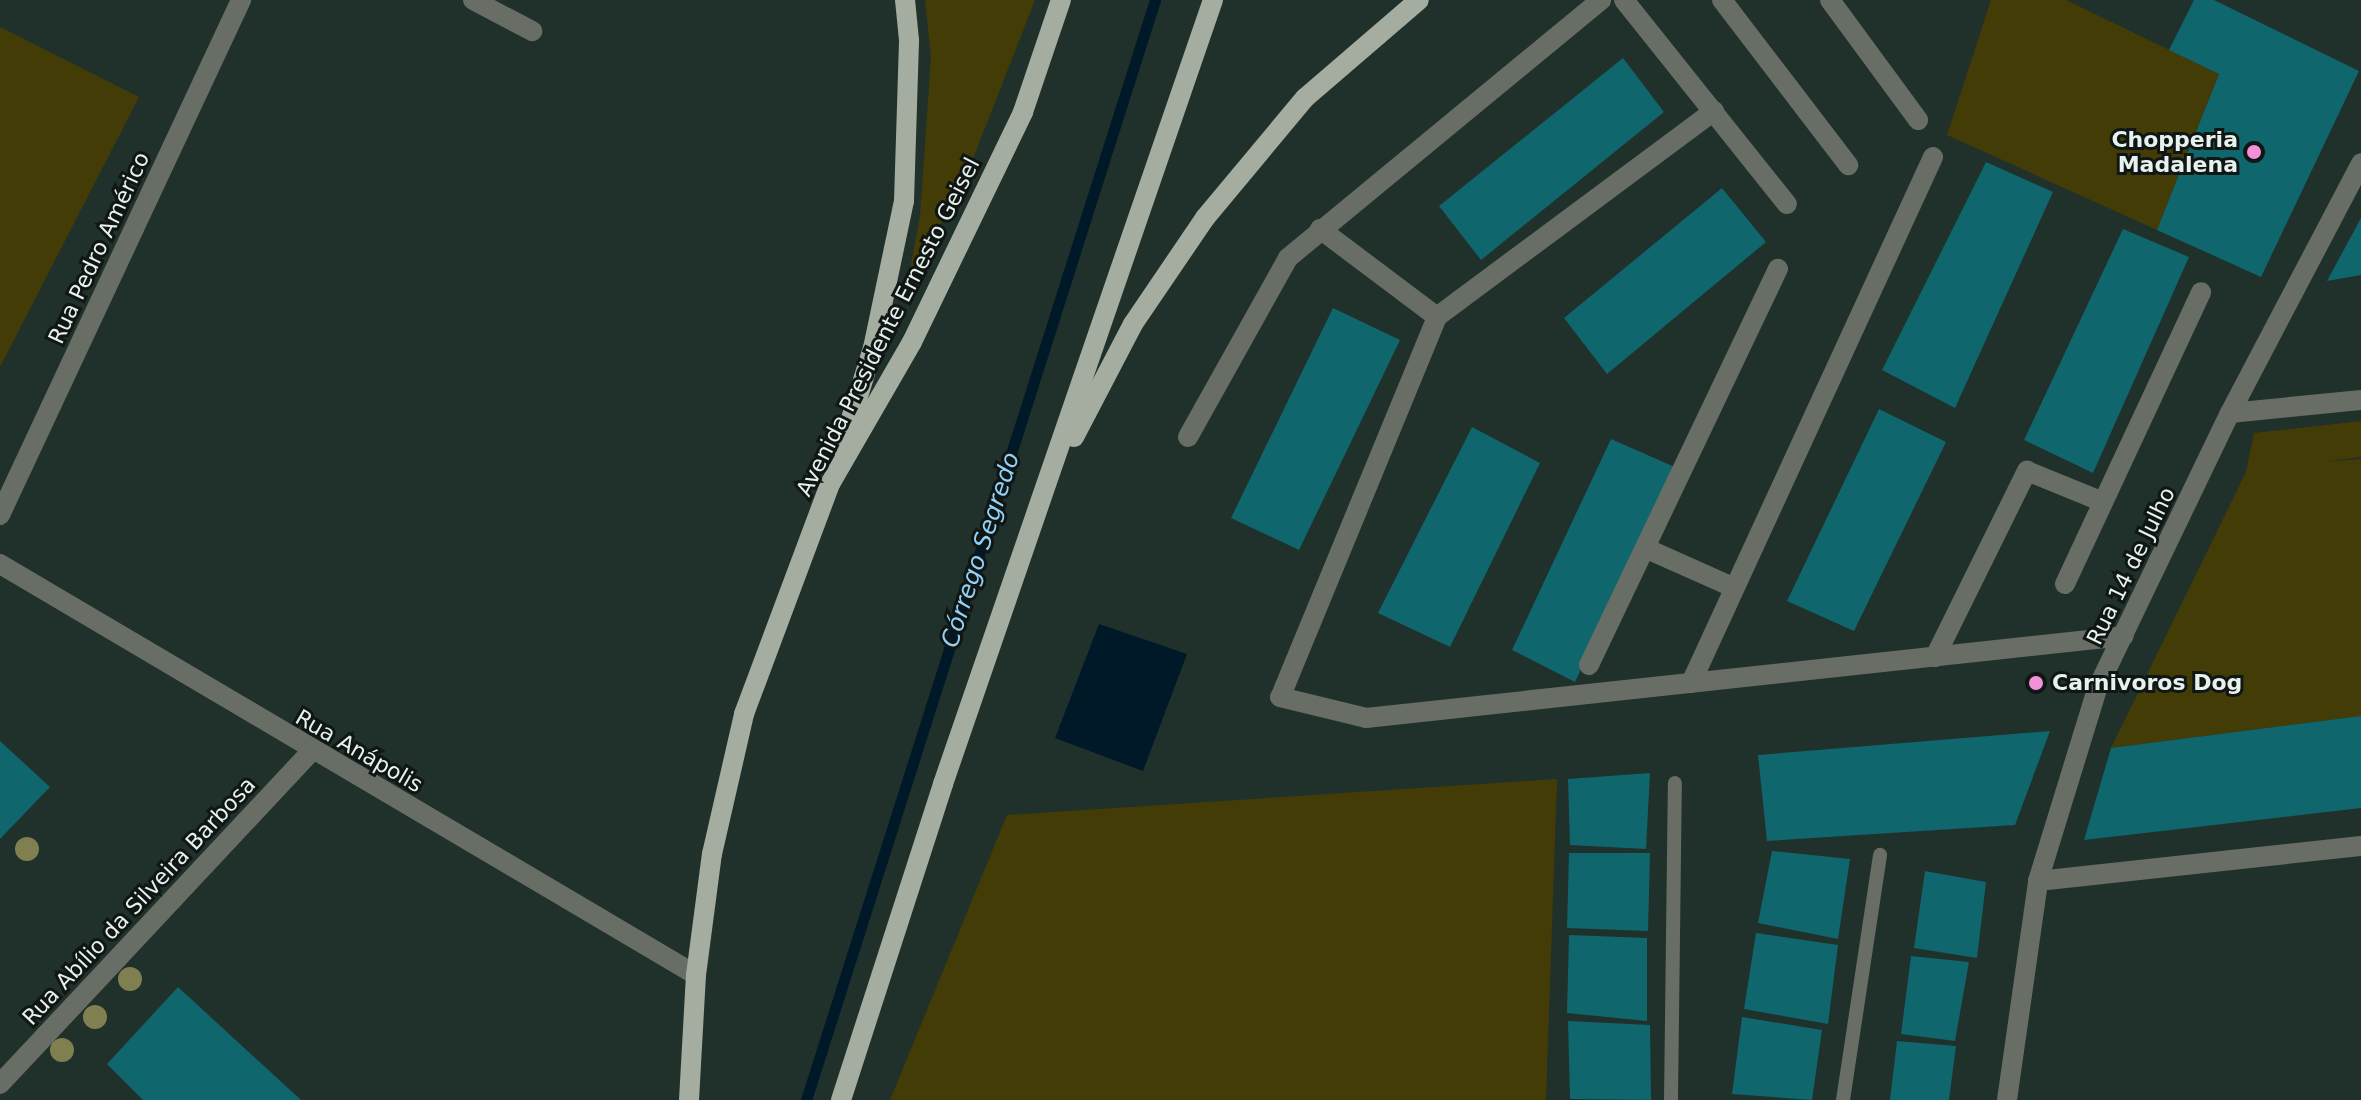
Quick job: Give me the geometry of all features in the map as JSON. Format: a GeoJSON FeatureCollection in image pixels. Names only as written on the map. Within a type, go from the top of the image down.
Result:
{"type":"FeatureCollection","features":[{"type":"Feature","properties":{"kind":"main road"},"geometry":{"type":"LineString","coordinates":[[830,484],[873,348],[904,201],[909,40],[905,0]]}},
{"type":"Feature","properties":{"kind":"main road","name":"Avenida Presidente Ernesto Geisel"},"geometry":{"type":"LineString","coordinates":[[689,1100],[696,975],[712,854],[744,714],[830,484],[912,342],[1023,112],[1061,0]]}},
{"type":"Feature","properties":{"kind":"main road"},"geometry":{"type":"LineString","coordinates":[[841,1100],[1213,0]]}},
{"type":"Feature","properties":{"kind":"main road"},"geometry":{"type":"LineString","coordinates":[[1044,494],[1133,324],[1205,218],[1305,98],[1419,0]]}},
{"type":"Feature","properties":{"kind":"street","name":"Rua Pedro Américo"},"geometry":{"type":"LineString","coordinates":[[0,515],[241,0]]}},
{"type":"Feature","properties":{"kind":"street"},"geometry":{"type":"LineString","coordinates":[[473,0],[532,31]]}},
{"type":"Feature","properties":{"kind":"street"},"geometry":{"type":"LineString","coordinates":[[1188,437],[1288,258],[1601,0]]}},
{"type":"Feature","properties":{"kind":"street"},"geometry":{"type":"LineString","coordinates":[[1624,0],[1787,204]]}},
{"type":"Feature","properties":{"kind":"street"},"geometry":{"type":"LineString","coordinates":[[1722,0],[1848,165]]}},
{"type":"Feature","properties":{"kind":"street"},"geometry":{"type":"LineString","coordinates":[[1830,0],[1918,120]]}},
{"type":"Feature","properties":{"kind":"street"},"geometry":{"type":"LineString","coordinates":[[1714,111],[1437,317],[1280,697],[1366,718],[2124,636]]}},
{"type":"Feature","properties":{"kind":"street"},"geometry":{"type":"LineString","coordinates":[[1691,683],[1933,157]]}},
{"type":"Feature","properties":{"kind":"street","name":"Rua 14 de Julho"},"geometry":{"type":"LineString","coordinates":[[2007,1100],[2038,881],[2097,689],[2230,413],[2360,169]]}},
{"type":"Feature","properties":{"kind":"street"},"geometry":{"type":"LineString","coordinates":[[1320,229],[1437,317]]}},
{"type":"Feature","properties":{"kind":"street"},"geometry":{"type":"LineString","coordinates":[[1589,665],[1778,269]]}},
{"type":"Feature","properties":{"kind":"street"},"geometry":{"type":"LineString","coordinates":[[2065,584],[2201,292]]}},
{"type":"Feature","properties":{"kind":"street"},"geometry":{"type":"LineString","coordinates":[[2230,413],[2361,400]]}},
{"type":"Feature","properties":{"kind":"street"},"geometry":{"type":"LineString","coordinates":[[1935,657],[2027,471],[2103,502]]}},
{"type":"Feature","properties":{"kind":"street"},"geometry":{"type":"LineString","coordinates":[[1645,548],[1735,588]]}},
{"type":"Feature","properties":{"kind":"street","name":"Rua Anápolis"},"geometry":{"type":"LineString","coordinates":[[0,564],[696,975]]}},
{"type":"Feature","properties":{"kind":"street","name":"Rua Abílio da Silveira Barbosa"},"geometry":{"type":"LineString","coordinates":[[0,1084],[312,751]]}},
{"type":"Feature","properties":{"kind":"street"},"geometry":{"type":"LineString","coordinates":[[2038,881],[2361,846]]}},
{"type":"Feature","properties":{"kind":"lane"},"geometry":{"type":"LineString","coordinates":[[1671,1100],[1675,783]]}},
{"type":"Feature","properties":{"kind":"lane"},"geometry":{"type":"LineString","coordinates":[[1843,1100],[1880,855]]}},
{"type":"Feature","properties":{"kind":"shaded area"},"geometry":{"type":"Polygon","coordinates":[[[925,0],[1035,0],[960,192],[908,280],[920,216],[931,57],[925,0]]]}},
{"type":"Feature","properties":{"kind":"shaded area"},"geometry":{"type":"Polygon","coordinates":[[[1991,0],[2066,0],[2219,74],[2157,230],[1947,135],[1991,0]]]}},
{"type":"Feature","properties":{"kind":"shaded area"},"geometry":{"type":"Polygon","coordinates":[[[0,27],[139,97],[0,367],[0,27]]]}},
{"type":"Feature","properties":{"kind":"shaded area"},"geometry":{"type":"Polygon","coordinates":[[[2361,421],[2361,457],[2323,462],[2361,459],[2361,716],[2111,748],[2246,472],[2254,433],[2361,421]]]}},
{"type":"Feature","properties":{"kind":"shaded area"},"geometry":{"type":"Polygon","coordinates":[[[1557,779],[1546,1100],[890,1100],[1007,815],[1557,779]]]}},
{"type":"Feature","properties":{"kind":"water"},"geometry":{"type":"Polygon","coordinates":[[[1099,624],[1187,654],[1143,771],[1055,738],[1099,624]]]}},
{"type":"Feature","properties":{"kind":"building","name":"Chopperia Madalena"},"geometry":{"type":"Polygon","coordinates":[[[2194,0],[2214,0],[2359,71],[2261,277],[2157,230],[2219,74],[2169,50],[2194,0]]]}},
{"type":"Feature","properties":{"kind":"building"},"geometry":{"type":"Polygon","coordinates":[[[1623,58],[1664,112],[1481,260],[1439,206],[1623,58]]]}},
{"type":"Feature","properties":{"kind":"building"},"geometry":{"type":"Polygon","coordinates":[[[1986,162],[2053,192],[1955,408],[1882,370],[1986,162]]]}},
{"type":"Feature","properties":{"kind":"building"},"geometry":{"type":"Polygon","coordinates":[[[1722,188],[1766,242],[1607,374],[1564,318],[1722,188]]]}},
{"type":"Feature","properties":{"kind":"building"},"geometry":{"type":"Polygon","coordinates":[[[2361,218],[2361,275],[2327,281],[2361,218]]]}},
{"type":"Feature","properties":{"kind":"building"},"geometry":{"type":"Polygon","coordinates":[[[2123,229],[2189,257],[2093,473],[2024,440],[2123,229]]]}},
{"type":"Feature","properties":{"kind":"building"},"geometry":{"type":"Polygon","coordinates":[[[1333,308],[1400,340],[1299,550],[1231,518],[1333,308]]]}},
{"type":"Feature","properties":{"kind":"building"},"geometry":{"type":"Polygon","coordinates":[[[1879,409],[1946,442],[1854,631],[1787,601],[1879,409]]]}},
{"type":"Feature","properties":{"kind":"building"},"geometry":{"type":"Polygon","coordinates":[[[1472,427],[1540,463],[1450,647],[1378,613],[1472,427]]]}},
{"type":"Feature","properties":{"kind":"building"},"geometry":{"type":"Polygon","coordinates":[[[1611,439],[1677,468],[1575,682],[1512,650],[1611,439]]]}},
{"type":"Feature","properties":{"kind":"building"},"geometry":{"type":"Polygon","coordinates":[[[2361,716],[2361,808],[2084,840],[2111,748],[2361,716]]]}},
{"type":"Feature","properties":{"kind":"building"},"geometry":{"type":"Polygon","coordinates":[[[2050,731],[2015,825],[1767,841],[1758,755],[2050,731]]]}},
{"type":"Feature","properties":{"kind":"building"},"geometry":{"type":"Polygon","coordinates":[[[0,741],[50,787],[0,839],[0,741]]]}},
{"type":"Feature","properties":{"kind":"building"},"geometry":{"type":"Polygon","coordinates":[[[1650,773],[1646,849],[1570,845],[1568,779],[1650,773]]]}},
{"type":"Feature","properties":{"kind":"building"},"geometry":{"type":"Polygon","coordinates":[[[1772,851],[1850,859],[1838,939],[1758,923],[1772,851]]]}},
{"type":"Feature","properties":{"kind":"building"},"geometry":{"type":"Polygon","coordinates":[[[1569,853],[1650,853],[1648,931],[1567,928],[1569,853]]]}},
{"type":"Feature","properties":{"kind":"building"},"geometry":{"type":"Polygon","coordinates":[[[1925,871],[1986,882],[1977,958],[1914,948],[1925,871]]]}},
{"type":"Feature","properties":{"kind":"building"},"geometry":{"type":"Polygon","coordinates":[[[1756,933],[1838,945],[1828,1024],[1744,1009],[1756,933]]]}},
{"type":"Feature","properties":{"kind":"building"},"geometry":{"type":"Polygon","coordinates":[[[1569,935],[1647,938],[1647,1021],[1567,1013],[1569,935]]]}},
{"type":"Feature","properties":{"kind":"building"},"geometry":{"type":"Polygon","coordinates":[[[1911,956],[1969,962],[1955,1041],[1901,1034],[1911,956]]]}},
{"type":"Feature","properties":{"kind":"building"},"geometry":{"type":"Polygon","coordinates":[[[178,987],[301,1100],[143,1100],[107,1064],[178,987]]]}},
{"type":"Feature","properties":{"kind":"building"},"geometry":{"type":"Polygon","coordinates":[[[1742,1017],[1822,1030],[1812,1100],[1732,1094],[1742,1017]]]}},
{"type":"Feature","properties":{"kind":"building"},"geometry":{"type":"Polygon","coordinates":[[[1568,1021],[1650,1025],[1651,1100],[1570,1099],[1568,1021]]]}},
{"type":"Feature","properties":{"kind":"building"},"geometry":{"type":"Polygon","coordinates":[[[1897,1041],[1956,1046],[1949,1100],[1890,1100],[1897,1041]]]}},
{"type":"Feature","properties":{"kind":"waterway","name":"Córrego Segredo"},"geometry":{"type":"LineString","coordinates":[[806,1100],[1155,0]]}},
{"type":"Feature","properties":{"kind":"place","name":"Chopperia Madalena"},"geometry":{"type":"Point","coordinates":[2254,152]}},
{"type":"Feature","properties":{"kind":"place","name":"Carnivoros Dog"},"geometry":{"type":"Point","coordinates":[2036,683]}}]}
